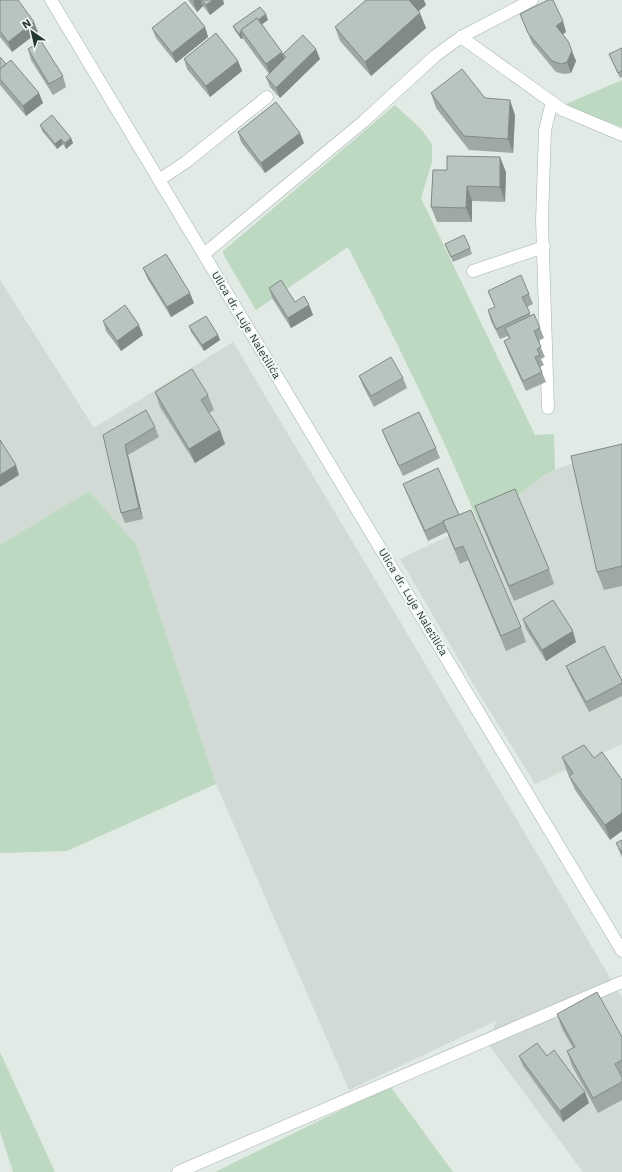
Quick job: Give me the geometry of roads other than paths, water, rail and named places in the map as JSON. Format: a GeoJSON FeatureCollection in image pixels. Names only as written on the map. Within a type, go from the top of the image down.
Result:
{"type":"FeatureCollection","features":[{"type":"Feature","properties":{"kind":"main road","name":"Ulica dr. Luje Naletilića"},"geometry":{"type":"LineString","coordinates":[[51,0],[622,951]]}},
{"type":"Feature","properties":{"kind":"main road"},"geometry":{"type":"LineString","coordinates":[[204,254],[364,121],[435,56],[461,38],[532,0]]}},
{"type":"Feature","properties":{"kind":"main road"},"geometry":{"type":"LineString","coordinates":[[461,38],[563,110],[622,135]]}},
{"type":"Feature","properties":{"kind":"main road"},"geometry":{"type":"LineString","coordinates":[[159,180],[171,174],[267,97]]}},
{"type":"Feature","properties":{"kind":"main road"},"geometry":{"type":"LineString","coordinates":[[548,408],[542,220],[545,130],[552,102]]}},
{"type":"Feature","properties":{"kind":"main road"},"geometry":{"type":"LineString","coordinates":[[473,271],[544,247]]}},
{"type":"Feature","properties":{"kind":"main road"},"geometry":{"type":"LineString","coordinates":[[178,1172],[622,982]]}}]}
